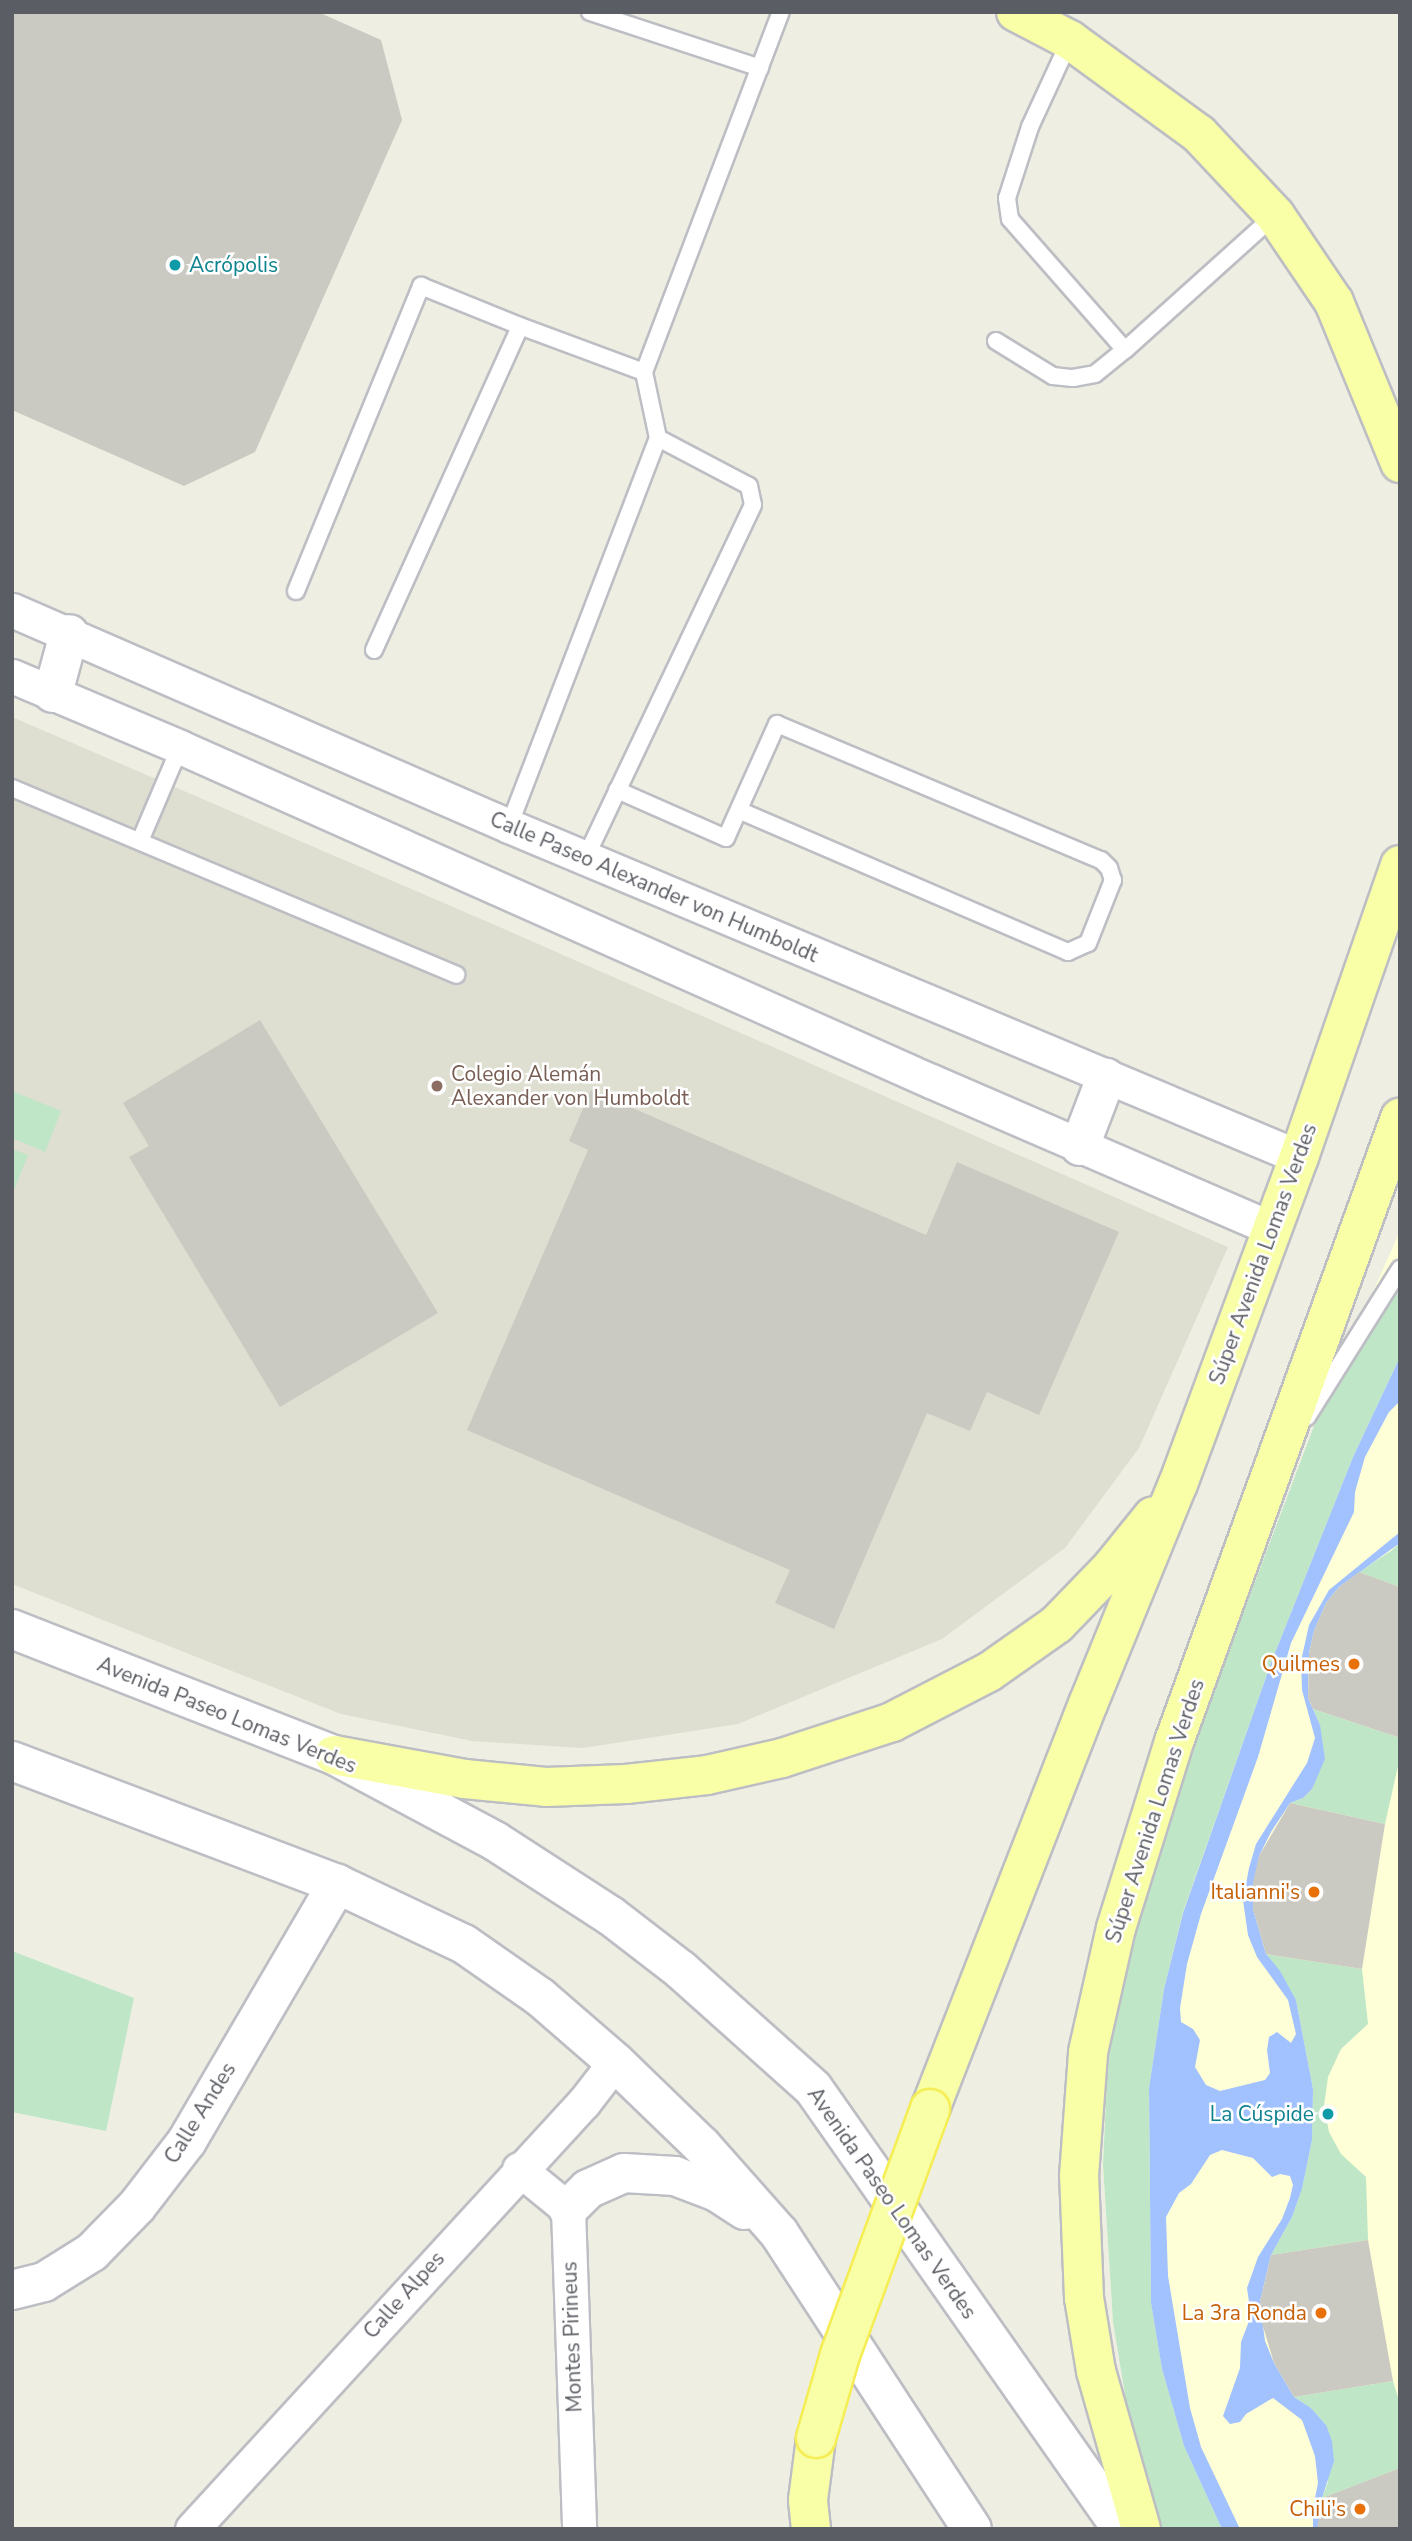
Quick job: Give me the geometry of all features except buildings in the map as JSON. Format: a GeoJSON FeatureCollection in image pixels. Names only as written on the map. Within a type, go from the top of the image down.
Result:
{"type":"FeatureCollection","features":[{"type":"Feature","properties":{"kind":"main road"},"geometry":{"type":"LineString","coordinates":[[1016,12],[1070,40],[1199,134],[1275,215],[1334,302],[1400,463]]}},
{"type":"Feature","properties":{"kind":"main road"},"geometry":{"type":"LineString","coordinates":[[53,693],[69,634]]}},
{"type":"Feature","properties":{"kind":"main road","name":"Súper Avenida Lomas Verdes"},"geometry":{"type":"LineString","coordinates":[[811,2529],[808,2500],[816,2438],[840,2355],[930,2109],[1088,1704],[1178,1484],[1299,1157],[1400,865]]}},
{"type":"Feature","properties":{"kind":"main road"},"geometry":{"type":"LineString","coordinates":[[1080,1146],[1106,1078]]}},
{"type":"Feature","properties":{"kind":"main road","name":"Súper Avenida Lomas Verdes"},"geometry":{"type":"LineString","coordinates":[[1141,2529],[1096,2371],[1084,2298],[1079,2176],[1088,2052],[1116,1928],[1175,1739],[1400,1118]]}},
{"type":"Feature","properties":{"kind":"main road"},"geometry":{"type":"LineString","coordinates":[[334,1755],[465,1779],[546,1787],[626,1784],[707,1775],[782,1758],[892,1721],[989,1672],[1057,1623],[1112,1567],[1178,1484]]}},
{"type":"Feature","properties":{"kind":"main road","name":"Avenida Paseo Lomas Verdes"},"geometry":{"type":"LineString","coordinates":[[12,1629],[334,1755],[495,1841],[611,1916],[681,1970],[813,2088],[1122,2529]]}},
{"type":"Feature","properties":{"kind":"main road"},"geometry":{"type":"LineString","coordinates":[[12,1761],[337,1884],[464,1944],[540,1997],[615,2062],[702,2146],[779,2233],[972,2529]]}},
{"type":"Feature","properties":{"kind":"main road","name":"Calle Andes"},"geometry":{"type":"LineString","coordinates":[[12,2290],[44,2282],[92,2252],[137,2206],[187,2141],[337,1884]]}},
{"type":"Feature","properties":{"kind":"main road"},"geometry":{"type":"LineString","coordinates":[[568,2209],[588,2189],[624,2173],[675,2176],[717,2192],[779,2233]]}},
{"type":"Feature","properties":{"kind":"street","name":"Calle Paseo Alexander von Humboldt"},"geometry":{"type":"LineString","coordinates":[[12,610],[585,859],[1299,1157]]}},
{"type":"Feature","properties":{"kind":"street"},"geometry":{"type":"LineString","coordinates":[[12,676],[180,747],[1271,1228]]}},
{"type":"Feature","properties":{"kind":"street","name":"Calle Alpes"},"geometry":{"type":"LineString","coordinates":[[191,2529],[519,2169],[584,2102],[615,2062]]}},
{"type":"Feature","properties":{"kind":"street"},"geometry":{"type":"LineString","coordinates":[[519,2169],[568,2209]]}},
{"type":"Feature","properties":{"kind":"street","name":"Montes Pirineus"},"geometry":{"type":"LineString","coordinates":[[568,2209],[579,2529]]}},
{"type":"Feature","properties":{"kind":"lane"},"geometry":{"type":"LineString","coordinates":[[590,12],[760,68]]}},
{"type":"Feature","properties":{"kind":"lane"},"geometry":{"type":"LineString","coordinates":[[509,826],[658,438],[644,372],[781,12]]}},
{"type":"Feature","properties":{"kind":"lane"},"geometry":{"type":"LineString","coordinates":[[1070,40],[1030,127],[1007,198],[1010,219],[1125,350]]}},
{"type":"Feature","properties":{"kind":"lane"},"geometry":{"type":"LineString","coordinates":[[996,341],[1053,376],[1073,378],[1095,374],[1275,215]]}},
{"type":"Feature","properties":{"kind":"lane"},"geometry":{"type":"LineString","coordinates":[[296,591],[421,286],[644,372]]}},
{"type":"Feature","properties":{"kind":"lane"},"geometry":{"type":"LineString","coordinates":[[374,650],[520,326]]}},
{"type":"Feature","properties":{"kind":"lane"},"geometry":{"type":"LineString","coordinates":[[585,859],[753,505],[749,486],[658,438]]}},
{"type":"Feature","properties":{"kind":"lane"},"geometry":{"type":"LineString","coordinates":[[617,790],[726,838],[777,724],[1101,860],[1109,868],[1112,880],[1088,943],[1068,952],[739,810]]}},
{"type":"Feature","properties":{"kind":"lane"},"geometry":{"type":"LineString","coordinates":[[140,841],[180,747]]}},
{"type":"Feature","properties":{"kind":"lane"},"geometry":{"type":"LineString","coordinates":[[12,788],[456,975]]}},
{"type":"Feature","properties":{"kind":"lane"},"geometry":{"type":"LineString","coordinates":[[1269,1479],[1400,1269]]}},
{"type":"Feature","properties":{"kind":"shaded area","name":"Colegio Alemán Alexander von Humboldt"},"geometry":{"type":"Polygon","coordinates":[[[12,717],[495,925],[1228,1247],[1139,1448],[1065,1548],[942,1639],[738,1724],[583,1748],[472,1741],[341,1714],[12,1584],[12,717]]]}},
{"type":"Feature","properties":{"kind":"shaded area"},"geometry":{"type":"Polygon","coordinates":[[[12,1091],[61,1111],[45,1152],[12,1138],[12,1091]]]}},
{"type":"Feature","properties":{"kind":"shaded area"},"geometry":{"type":"Polygon","coordinates":[[[12,1149],[28,1155],[12,1195],[12,1149]]]}},
{"type":"Feature","properties":{"kind":"shaded area"},"geometry":{"type":"Polygon","coordinates":[[[1400,1231],[1400,2529],[1156,2529],[1113,2322],[1103,2165],[1108,2058],[1319,1413],[1400,1231]]]}},
{"type":"Feature","properties":{"kind":"shaded area"},"geometry":{"type":"Polygon","coordinates":[[[1400,1280],[1400,1357],[1353,1457],[1271,1663],[1183,1912],[1164,1989],[1149,2088],[1151,2303],[1162,2369],[1184,2446],[1222,2529],[1156,2529],[1136,2460],[1113,2322],[1103,2165],[1108,2058],[1133,1934],[1191,1751],[1319,1413],[1400,1280]]]}},
{"type":"Feature","properties":{"kind":"shaded area"},"geometry":{"type":"Polygon","coordinates":[[[1400,1543],[1400,1587],[1359,1572],[1391,1551],[1400,1543]]]}},
{"type":"Feature","properties":{"kind":"shaded area"},"geometry":{"type":"Polygon","coordinates":[[[1313,1709],[1400,1738],[1400,1757],[1385,1824],[1290,1803],[1303,1798],[1312,1789],[1320,1725],[1313,1709]]]}},
{"type":"Feature","properties":{"kind":"shaded area"},"geometry":{"type":"Polygon","coordinates":[[[12,1951],[134,1998],[106,2131],[12,2112],[12,1951]]]}},
{"type":"Feature","properties":{"kind":"shaded area"},"geometry":{"type":"Polygon","coordinates":[[[1266,1954],[1362,1969],[1368,2024],[1341,2049],[1328,2077],[1324,2106],[1329,2132],[1341,2154],[1366,2177],[1368,2240],[1271,2255],[1292,2217],[1302,2189],[1312,2140],[1313,2089],[1296,2000],[1266,1954]]]}},
{"type":"Feature","properties":{"kind":"shaded area"},"geometry":{"type":"Polygon","coordinates":[[[1393,2381],[1400,2404],[1400,2468],[1322,2498],[1328,2482],[1326,2425],[1311,2408],[1294,2397],[1393,2381]]]}},
{"type":"Feature","properties":{"kind":"water"},"geometry":{"type":"Polygon","coordinates":[[[1400,1357],[1400,1401],[1389,1412],[1365,1457],[1355,1492],[1354,1512],[1291,1643],[1258,1757],[1201,1914],[1187,1964],[1180,2008],[1181,2022],[1193,2029],[1200,2040],[1195,2067],[1206,2085],[1220,2091],[1265,2080],[1270,2073],[1267,2050],[1269,2037],[1277,2032],[1291,2043],[1296,2034],[1288,2000],[1257,1957],[1248,1935],[1243,1900],[1249,1868],[1256,1844],[1307,1763],[1315,1738],[1302,1690],[1301,1661],[1309,1625],[1329,1590],[1400,1532],[1400,1543],[1339,1587],[1326,1603],[1314,1631],[1309,1653],[1308,1698],[1320,1725],[1325,1759],[1312,1789],[1303,1798],[1290,1803],[1259,1856],[1253,1909],[1266,1954],[1280,1971],[1296,2000],[1313,2089],[1312,2140],[1302,2189],[1292,2217],[1271,2255],[1260,2302],[1265,2341],[1274,2363],[1294,2397],[1311,2408],[1326,2425],[1332,2441],[1334,2461],[1322,2498],[1319,2529],[1313,2529],[1313,2508],[1318,2483],[1315,2456],[1302,2420],[1273,2398],[1246,2414],[1240,2422],[1230,2424],[1223,2416],[1240,2368],[1241,2342],[1251,2316],[1247,2288],[1258,2257],[1282,2219],[1293,2185],[1290,2176],[1280,2174],[1272,2177],[1253,2158],[1222,2150],[1210,2155],[1191,2184],[1179,2193],[1166,2217],[1168,2276],[1190,2408],[1201,2447],[1240,2529],[1222,2529],[1184,2446],[1162,2369],[1151,2303],[1149,2088],[1164,1989],[1183,1913],[1271,1663],[1353,1457],[1400,1357]]]}},
{"type":"Feature","properties":{"kind":"place","name":"Acrópolis"},"geometry":{"type":"Point","coordinates":[175,265]}},
{"type":"Feature","properties":{"kind":"place","name":"Colegio Alemán Alexander von Humboldt"},"geometry":{"type":"Point","coordinates":[437,1086]}},
{"type":"Feature","properties":{"kind":"place","name":"Quilmes"},"geometry":{"type":"Point","coordinates":[1354,1664]}},
{"type":"Feature","properties":{"kind":"place","name":"Italianni's"},"geometry":{"type":"Point","coordinates":[1314,1892]}},
{"type":"Feature","properties":{"kind":"place","name":"La Cúspide"},"geometry":{"type":"Point","coordinates":[1328,2114]}},
{"type":"Feature","properties":{"kind":"place","name":"La 3ra Ronda"},"geometry":{"type":"Point","coordinates":[1321,2313]}},
{"type":"Feature","properties":{"kind":"place","name":"Chili's"},"geometry":{"type":"Point","coordinates":[1360,2509]}}]}
